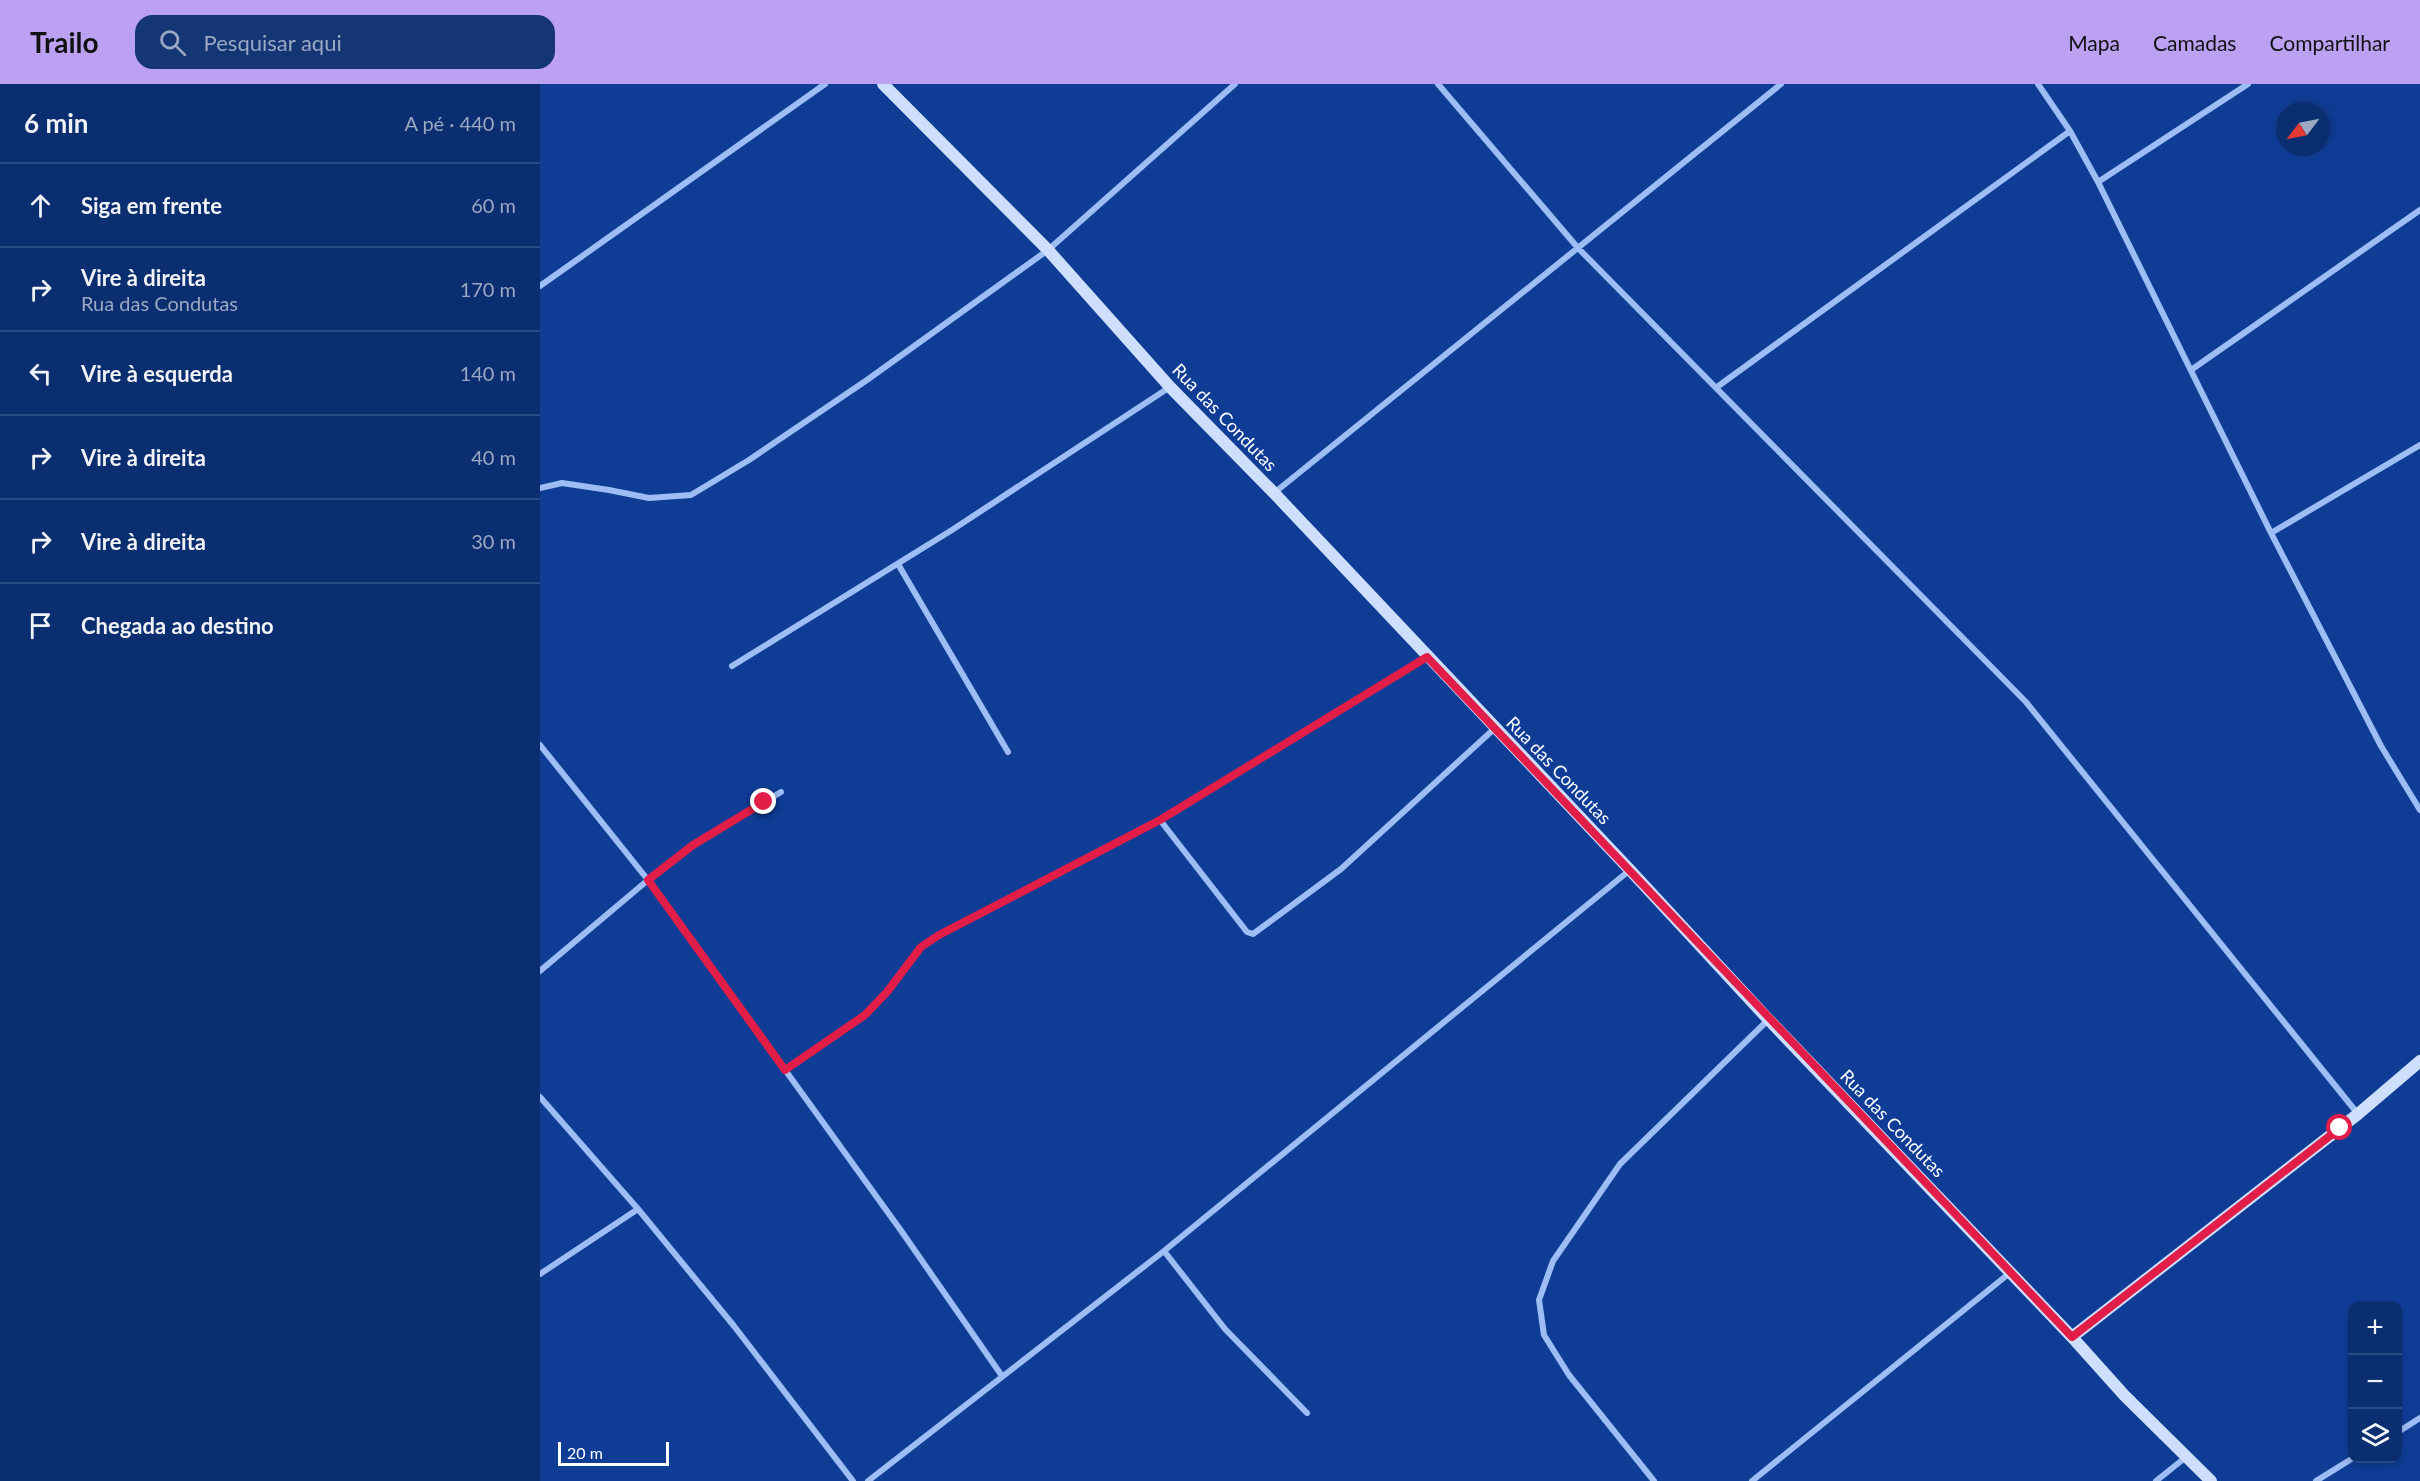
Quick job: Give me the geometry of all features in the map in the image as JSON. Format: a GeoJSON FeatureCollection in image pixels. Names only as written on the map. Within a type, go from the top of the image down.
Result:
{"type":"FeatureCollection","features":[{"type":"Feature","properties":{"kind":"street"},"geometry":{"type":"LineString","coordinates":[[540,286],[825,84]]}},
{"type":"Feature","properties":{"kind":"street","name":"Rua das Condutas"},"geometry":{"type":"LineString","coordinates":[[883,84],[1048,250],[1170,387],[1274,493],[1768,1019],[2011,1272],[2124,1395],[2211,1481]]}},
{"type":"Feature","properties":{"kind":"street"},"geometry":{"type":"LineString","coordinates":[[540,488],[562,483],[609,489],[649,498],[691,495],[749,460],[867,380],[1048,250],[1235,84]]}},
{"type":"Feature","properties":{"kind":"street"},"geometry":{"type":"LineString","coordinates":[[1438,84],[1578,248],[2026,702],[2358,1114]]}},
{"type":"Feature","properties":{"kind":"street"},"geometry":{"type":"LineString","coordinates":[[1274,493],[1781,84]]}},
{"type":"Feature","properties":{"kind":"street"},"geometry":{"type":"LineString","coordinates":[[2038,84],[2070,131],[2098,182],[2271,533],[2380,746],[2420,810]]}},
{"type":"Feature","properties":{"kind":"street"},"geometry":{"type":"LineString","coordinates":[[2098,182],[2247,84]]}},
{"type":"Feature","properties":{"kind":"street"},"geometry":{"type":"LineString","coordinates":[[1717,387],[2070,131]]}},
{"type":"Feature","properties":{"kind":"street"},"geometry":{"type":"LineString","coordinates":[[2191,370],[2420,210]]}},
{"type":"Feature","properties":{"kind":"street"},"geometry":{"type":"LineString","coordinates":[[732,666],[898,564],[1170,387]]}},
{"type":"Feature","properties":{"kind":"street"},"geometry":{"type":"LineString","coordinates":[[2271,533],[2420,445]]}},
{"type":"Feature","properties":{"kind":"street"},"geometry":{"type":"LineString","coordinates":[[898,564],[1008,752]]}},
{"type":"Feature","properties":{"kind":"street"},"geometry":{"type":"LineString","coordinates":[[785,1070],[865,1015],[887,992],[921,947],[939,935],[1160,820],[1427,657]]}},
{"type":"Feature","properties":{"kind":"street"},"geometry":{"type":"LineString","coordinates":[[1160,820],[1247,932],[1253,934],[1341,869],[1494,729]]}},
{"type":"Feature","properties":{"kind":"street"},"geometry":{"type":"LineString","coordinates":[[540,745],[648,880],[902,1232],[1002,1376]]}},
{"type":"Feature","properties":{"kind":"street"},"geometry":{"type":"LineString","coordinates":[[540,971],[693,845],[781,792]]}},
{"type":"Feature","properties":{"kind":"street"},"geometry":{"type":"LineString","coordinates":[[868,1481],[1164,1251],[1630,870]]}},
{"type":"Feature","properties":{"kind":"street"},"geometry":{"type":"LineString","coordinates":[[1654,1481],[1569,1375],[1544,1335],[1539,1300],[1553,1261],[1620,1164],[1768,1019]]}},
{"type":"Feature","properties":{"kind":"street"},"geometry":{"type":"LineString","coordinates":[[2072,1337],[2358,1114],[2420,1061]]}},
{"type":"Feature","properties":{"kind":"street"},"geometry":{"type":"LineString","coordinates":[[540,1097],[638,1209],[734,1326],[853,1481]]}},
{"type":"Feature","properties":{"kind":"street"},"geometry":{"type":"LineString","coordinates":[[540,1274],[638,1209]]}},
{"type":"Feature","properties":{"kind":"street"},"geometry":{"type":"LineString","coordinates":[[1164,1251],[1225,1329],[1307,1413]]}},
{"type":"Feature","properties":{"kind":"street"},"geometry":{"type":"LineString","coordinates":[[1752,1481],[2011,1272]]}},
{"type":"Feature","properties":{"kind":"street"},"geometry":{"type":"LineString","coordinates":[[2402,1429],[2420,1418]]}},
{"type":"Feature","properties":{"kind":"street"},"geometry":{"type":"LineString","coordinates":[[2156,1481],[2186,1457]]}},
{"type":"Feature","properties":{"kind":"street"},"geometry":{"type":"LineString","coordinates":[[2316,1481],[2348,1461]]}},
{"type":"Feature","properties":{"kind":"route"},"geometry":{"type":"LineString","coordinates":[[764,802],[693,845],[648,880],[785,1070],[865,1015],[887,992],[921,947],[939,935],[1160,820],[1427,657],[2072,1337],[2340,1128]]}}]}
